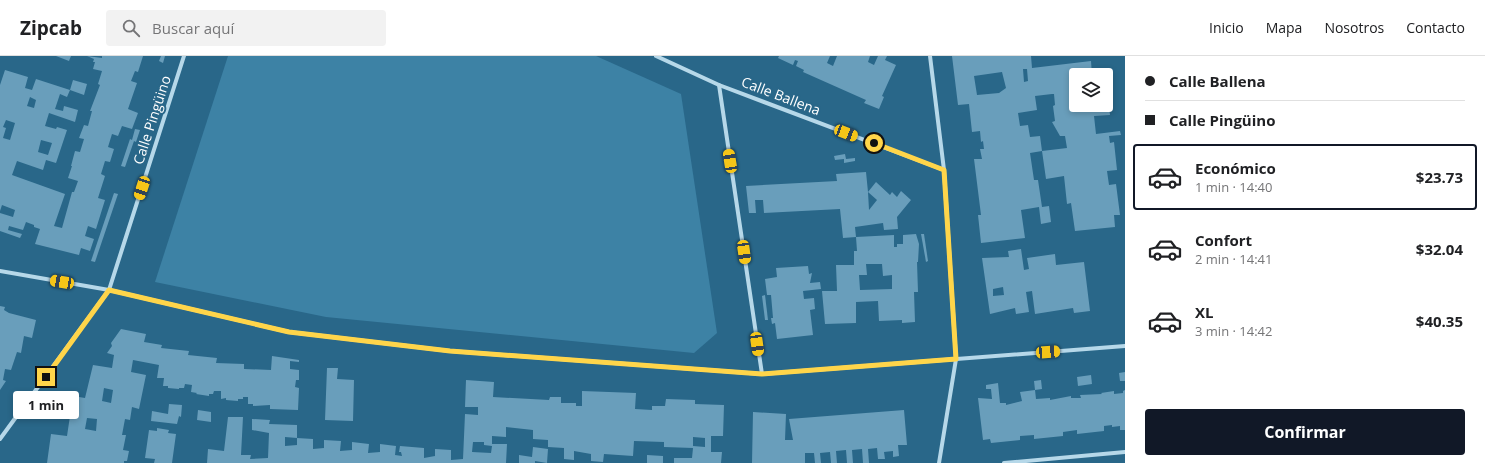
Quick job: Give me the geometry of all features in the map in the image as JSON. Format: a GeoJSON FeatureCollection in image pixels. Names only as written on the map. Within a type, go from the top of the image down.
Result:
{"type":"FeatureCollection","features":[{"type":"Feature","properties":{"kind":"street","name":"Calle Pingüino"},"geometry":{"type":"LineString","coordinates":[[0,439],[109,290],[184,56]]}},
{"type":"Feature","properties":{"kind":"street","name":"Calle Ballena"},"geometry":{"type":"LineString","coordinates":[[656,56],[719,85],[944,170]]}},
{"type":"Feature","properties":{"kind":"street"},"geometry":{"type":"LineString","coordinates":[[930,56],[944,170],[956,359],[939,463]]}},
{"type":"Feature","properties":{"kind":"street"},"geometry":{"type":"LineString","coordinates":[[719,85],[762,374]]}},
{"type":"Feature","properties":{"kind":"street"},"geometry":{"type":"LineString","coordinates":[[0,271],[109,290],[289,332],[450,351],[762,374],[1125,346]]}},
{"type":"Feature","properties":{"kind":"street"},"geometry":{"type":"LineString","coordinates":[[1004,463],[1125,452]]}},
{"type":"Feature","properties":{"kind":"shaded area"},"geometry":{"type":"Polygon","coordinates":[[[228,56],[596,56],[681,94],[717,333],[694,353],[326,317],[155,282],[228,56]]]}},
{"type":"Feature","properties":{"kind":"building"},"geometry":{"type":"Polygon","coordinates":[[[56,56],[71,56],[69,61],[56,56]]]}},
{"type":"Feature","properties":{"kind":"building"},"geometry":{"type":"Polygon","coordinates":[[[87,56],[102,58],[102,56],[143,56],[138,72],[135,71],[131,81],[137,83],[128,109],[138,113],[132,129],[122,126],[118,136],[112,134],[108,147],[114,149],[110,162],[105,161],[101,174],[105,176],[98,198],[105,200],[96,229],[88,226],[85,236],[94,239],[90,251],[81,248],[79,255],[35,244],[40,229],[26,222],[23,230],[9,226],[8,230],[22,234],[20,238],[0,231],[0,213],[13,217],[15,210],[2,205],[0,211],[0,85],[5,70],[28,77],[25,88],[32,90],[36,79],[70,90],[67,97],[60,94],[55,109],[63,111],[64,106],[78,110],[75,122],[49,113],[45,126],[67,130],[56,163],[46,160],[43,170],[17,161],[12,175],[65,194],[54,226],[62,228],[72,192],[74,192],[78,181],[68,178],[71,166],[75,151],[80,152],[84,139],[79,138],[84,125],[88,126],[92,111],[90,111],[100,85],[98,84],[102,71],[93,69],[95,62],[93,62],[94,59],[87,56]],[[30,97],[27,106],[34,108],[36,100],[30,97]],[[6,120],[3,127],[6,128],[3,138],[10,140],[15,123],[6,120]],[[41,140],[38,152],[48,155],[52,143],[41,140]]]}},
{"type":"Feature","properties":{"kind":"building"},"geometry":{"type":"Polygon","coordinates":[[[161,56],[165,56],[163,63],[159,61],[161,56]]]}},
{"type":"Feature","properties":{"kind":"building"},"geometry":{"type":"Polygon","coordinates":[[[779,56],[830,56],[827,63],[833,66],[837,56],[870,56],[868,62],[874,65],[878,56],[887,56],[885,60],[896,65],[882,96],[884,97],[879,109],[864,103],[866,100],[803,72],[804,70],[796,66],[798,61],[795,60],[793,65],[778,58],[779,56]]]}},
{"type":"Feature","properties":{"kind":"building"},"geometry":{"type":"Polygon","coordinates":[[[952,56],[1031,56],[1032,68],[1091,61],[1092,68],[1069,68],[1069,112],[1110,112],[1110,115],[1094,116],[1096,134],[1120,131],[1121,135],[1109,136],[1110,143],[1114,142],[1117,170],[1107,171],[1109,185],[1116,184],[1120,215],[1114,215],[1115,227],[1075,231],[1071,203],[1067,204],[1064,176],[1046,179],[1042,151],[1030,153],[1034,180],[1038,180],[1042,207],[1049,206],[1051,222],[1041,224],[1039,207],[1021,210],[1025,238],[981,243],[978,215],[981,215],[974,159],[982,159],[980,149],[984,149],[983,141],[981,142],[980,131],[972,132],[969,104],[958,105],[952,56]],[[1023,69],[1024,82],[1028,81],[1027,69],[1023,69]],[[1002,72],[974,76],[977,95],[999,93],[1006,88],[1002,72]],[[1054,94],[1035,96],[1037,110],[1018,113],[1020,126],[1028,125],[1030,137],[1040,136],[1042,151],[1067,148],[1065,136],[1060,136],[1052,122],[1055,121],[1053,106],[1055,105],[1054,94]]]}},
{"type":"Feature","properties":{"kind":"building"},"geometry":{"type":"Polygon","coordinates":[[[73,80],[87,84],[84,95],[70,90],[73,80]]]}},
{"type":"Feature","properties":{"kind":"building"},"geometry":{"type":"Polygon","coordinates":[[[135,129],[140,130],[136,142],[134,141],[125,167],[121,166],[130,139],[132,140],[135,129]]]}},
{"type":"Feature","properties":{"kind":"building"},"geometry":{"type":"Polygon","coordinates":[[[845,154],[846,159],[855,158],[855,161],[844,163],[844,159],[835,160],[834,156],[845,154]]]}},
{"type":"Feature","properties":{"kind":"building"},"geometry":{"type":"Polygon","coordinates":[[[866,172],[868,192],[876,182],[890,195],[892,192],[897,197],[901,191],[911,200],[897,217],[898,229],[884,230],[883,223],[855,227],[856,237],[843,238],[840,209],[764,213],[763,200],[755,200],[756,213],[749,213],[746,186],[837,181],[836,174],[866,172]],[[868,192],[869,210],[877,200],[868,192]]]}},
{"type":"Feature","properties":{"kind":"building"},"geometry":{"type":"Polygon","coordinates":[[[114,193],[118,194],[95,262],[91,261],[114,193]]]}},
{"type":"Feature","properties":{"kind":"building"},"geometry":{"type":"Polygon","coordinates":[[[916,234],[919,244],[917,262],[918,292],[914,292],[915,322],[902,323],[902,320],[879,321],[878,301],[856,302],[856,323],[825,324],[822,291],[837,291],[836,265],[854,265],[854,251],[857,251],[856,237],[894,235],[894,247],[897,247],[897,244],[903,244],[903,235],[916,234]],[[866,264],[867,275],[859,275],[860,290],[892,289],[892,275],[883,276],[882,264],[866,264]]]}},
{"type":"Feature","properties":{"kind":"building"},"geometry":{"type":"Polygon","coordinates":[[[921,234],[924,234],[928,261],[926,262],[921,234]]]}},
{"type":"Feature","properties":{"kind":"building"},"geometry":{"type":"Polygon","coordinates":[[[1021,249],[1024,270],[1029,269],[1027,258],[1055,254],[1056,265],[1084,262],[1090,311],[1074,313],[1073,308],[1035,314],[1032,291],[1026,292],[1029,312],[1016,314],[1015,308],[990,314],[982,258],[1009,257],[1008,251],[1021,249]],[[1003,287],[993,289],[993,296],[1004,295],[1003,287]]]}},
{"type":"Feature","properties":{"kind":"building"},"geometry":{"type":"Polygon","coordinates":[[[808,266],[809,274],[812,273],[810,283],[820,282],[821,289],[803,291],[804,299],[814,298],[815,309],[810,310],[813,335],[777,339],[775,323],[772,324],[771,318],[773,318],[771,295],[767,295],[765,279],[777,277],[776,268],[808,266]]]}},
{"type":"Feature","properties":{"kind":"building"},"geometry":{"type":"Polygon","coordinates":[[[765,295],[768,320],[765,320],[762,296],[765,295]]]}},
{"type":"Feature","properties":{"kind":"building"},"geometry":{"type":"Polygon","coordinates":[[[0,306],[5,307],[4,310],[9,313],[36,320],[32,338],[24,336],[21,353],[17,352],[11,370],[5,369],[3,380],[6,381],[0,390],[0,306]]]}},
{"type":"Feature","properties":{"kind":"building"},"geometry":{"type":"Polygon","coordinates":[[[121,329],[146,334],[144,342],[162,345],[161,348],[189,351],[188,355],[217,358],[216,363],[244,364],[244,369],[271,370],[272,356],[299,360],[299,362],[290,361],[290,369],[299,370],[299,380],[296,380],[295,387],[299,388],[298,410],[270,409],[270,405],[253,406],[253,404],[248,404],[248,397],[238,399],[238,401],[226,400],[226,398],[221,399],[221,391],[214,391],[213,394],[209,394],[209,396],[196,394],[197,393],[191,392],[192,385],[185,384],[184,388],[179,389],[168,388],[168,386],[163,386],[164,378],[157,378],[159,365],[133,360],[131,372],[146,375],[139,409],[132,407],[130,420],[125,419],[122,435],[126,435],[123,450],[129,451],[127,461],[124,461],[124,463],[47,463],[51,434],[67,436],[73,396],[85,398],[93,365],[112,368],[114,355],[107,353],[112,346],[111,343],[121,329]],[[104,388],[102,401],[111,403],[113,390],[104,388]],[[87,418],[85,429],[96,431],[97,419],[87,418]]]}},
{"type":"Feature","properties":{"kind":"building"},"geometry":{"type":"Polygon","coordinates":[[[327,368],[338,368],[337,379],[354,380],[353,421],[325,420],[327,368]]]}},
{"type":"Feature","properties":{"kind":"building"},"geometry":{"type":"Polygon","coordinates":[[[1125,372],[1125,381],[1120,381],[1119,373],[1125,372]]]}},
{"type":"Feature","properties":{"kind":"building"},"geometry":{"type":"Polygon","coordinates":[[[1091,375],[1092,384],[1078,386],[1077,377],[1091,375]]]}},
{"type":"Feature","properties":{"kind":"building"},"geometry":{"type":"Polygon","coordinates":[[[466,380],[494,382],[493,397],[549,400],[550,397],[561,397],[561,403],[576,403],[576,406],[582,406],[582,391],[636,393],[635,409],[652,410],[652,406],[665,406],[666,399],[695,400],[695,404],[724,405],[723,436],[711,436],[711,452],[722,452],[721,463],[674,463],[674,458],[692,458],[693,448],[664,447],[664,442],[634,441],[633,456],[604,454],[603,462],[591,461],[591,454],[574,451],[574,460],[564,459],[564,448],[548,447],[548,440],[533,439],[533,430],[506,427],[506,437],[492,436],[492,444],[507,444],[506,463],[207,463],[208,449],[224,451],[228,417],[243,417],[241,455],[251,455],[250,459],[268,458],[269,433],[252,430],[252,419],[270,420],[269,424],[297,425],[297,438],[313,439],[313,449],[324,448],[324,440],[341,441],[340,451],[352,450],[352,442],[369,444],[368,453],[380,452],[380,444],[396,446],[395,455],[402,456],[401,452],[399,452],[400,446],[424,448],[424,458],[435,456],[435,449],[451,450],[451,460],[463,459],[465,414],[478,415],[478,407],[465,407],[466,380]],[[285,437],[285,446],[297,445],[297,438],[285,437]],[[693,437],[693,446],[705,447],[705,438],[693,437]],[[473,442],[472,452],[491,453],[492,446],[484,445],[484,442],[473,442]]]}},
{"type":"Feature","properties":{"kind":"building"},"geometry":{"type":"Polygon","coordinates":[[[1041,380],[1042,389],[1035,390],[1034,381],[1041,380]]]}},
{"type":"Feature","properties":{"kind":"building"},"geometry":{"type":"Polygon","coordinates":[[[998,383],[1000,403],[1006,403],[1006,405],[1022,401],[1020,392],[1035,390],[1036,399],[1050,398],[1050,400],[1071,396],[1071,398],[1081,398],[1080,395],[1102,394],[1101,393],[1114,391],[1114,394],[1123,393],[1125,390],[1125,430],[1120,430],[1120,426],[1112,427],[1112,425],[1104,426],[1104,431],[1077,434],[1077,430],[1063,432],[1063,436],[1034,439],[1034,435],[1020,436],[1020,440],[991,443],[990,439],[983,440],[978,398],[992,399],[991,389],[986,389],[986,385],[998,383]]]}},
{"type":"Feature","properties":{"kind":"building"},"geometry":{"type":"Polygon","coordinates":[[[169,404],[182,405],[181,417],[179,416],[177,424],[151,421],[152,411],[168,414],[169,404]]]}},
{"type":"Feature","properties":{"kind":"building"},"geometry":{"type":"Polygon","coordinates":[[[198,410],[211,412],[211,422],[197,420],[198,410]]]}},
{"type":"Feature","properties":{"kind":"building"},"geometry":{"type":"Polygon","coordinates":[[[904,410],[907,445],[898,445],[899,456],[893,457],[893,451],[884,452],[885,459],[878,459],[877,448],[868,449],[869,463],[863,463],[862,449],[852,450],[853,463],[847,463],[846,450],[836,451],[837,463],[831,463],[830,452],[820,453],[821,463],[815,463],[814,453],[805,453],[805,463],[752,463],[753,412],[786,414],[785,440],[793,440],[789,419],[904,410]]]}},
{"type":"Feature","properties":{"kind":"building"},"geometry":{"type":"Polygon","coordinates":[[[157,428],[169,430],[168,433],[176,434],[172,463],[154,463],[155,459],[145,458],[149,430],[157,431],[157,428]]]}},
{"type":"Feature","properties":{"kind":"building"},"geometry":{"type":"Polygon","coordinates":[[[533,447],[548,449],[547,463],[535,461],[535,463],[519,463],[519,455],[532,457],[533,447]]]}},
{"type":"Feature","properties":{"kind":"building"},"geometry":{"type":"Polygon","coordinates":[[[647,455],[663,456],[663,463],[647,463],[647,455]]]}},
{"type":"Feature","properties":{"kind":"route"},"geometry":{"type":"LineString","coordinates":[[46,377],[109,290],[289,332],[450,351],[762,374],[956,359],[944,170],[874,143]]}}]}
